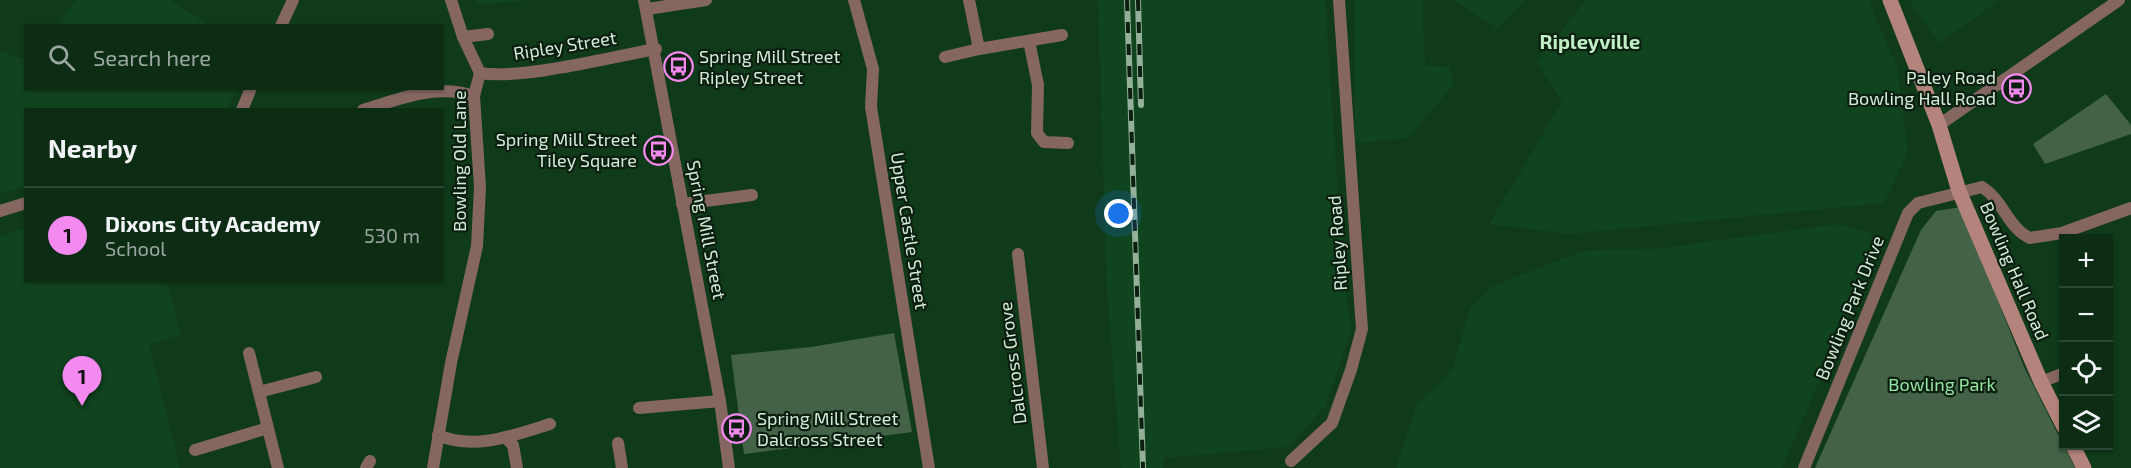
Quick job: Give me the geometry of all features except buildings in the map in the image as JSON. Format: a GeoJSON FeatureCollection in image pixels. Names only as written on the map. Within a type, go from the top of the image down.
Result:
{"type":"FeatureCollection","features":[{"type":"Feature","properties":{"kind":"street"},"geometry":{"type":"LineString","coordinates":[[281,24],[293,0]]}},
{"type":"Feature","properties":{"kind":"street","name":"Bowling Old Lane"},"geometry":{"type":"LineString","coordinates":[[434,468],[438,435],[477,246],[480,187],[474,96],[480,73],[463,37],[451,0]]}},
{"type":"Feature","properties":{"kind":"street"},"geometry":{"type":"LineString","coordinates":[[646,4],[706,0]]}},
{"type":"Feature","properties":{"kind":"street","name":"Upper Castle Street"},"geometry":{"type":"LineString","coordinates":[[854,0],[873,69],[871,107],[929,468]]}},
{"type":"Feature","properties":{"kind":"street"},"geometry":{"type":"LineString","coordinates":[[969,0],[979,50]]}},
{"type":"Feature","properties":{"kind":"street","name":"Ripley Road"},"geometry":{"type":"LineString","coordinates":[[1291,461],[1332,423],[1351,370],[1362,329],[1339,0]]}},
{"type":"Feature","properties":{"kind":"street","name":"Bowling Hall Road"},"geometry":{"type":"LineString","coordinates":[[1890,0],[1939,125],[1959,191],[2041,382],[2059,417]]}},
{"type":"Feature","properties":{"kind":"street"},"geometry":{"type":"LineString","coordinates":[[1939,125],[2119,0]]}},
{"type":"Feature","properties":{"kind":"street","name":"Spring Mill Street"},"geometry":{"type":"LineString","coordinates":[[646,4],[720,401],[729,468]]}},
{"type":"Feature","properties":{"kind":"street"},"geometry":{"type":"LineString","coordinates":[[463,37],[488,34]]}},
{"type":"Feature","properties":{"kind":"street"},"geometry":{"type":"LineString","coordinates":[[945,57],[1062,35]]}},
{"type":"Feature","properties":{"kind":"street"},"geometry":{"type":"LineString","coordinates":[[1029,41],[1038,85],[1037,133],[1044,142],[1068,143]]}},
{"type":"Feature","properties":{"kind":"street","name":"Ripley Street"},"geometry":{"type":"LineString","coordinates":[[480,73],[494,75],[537,70],[656,49]]}},
{"type":"Feature","properties":{"kind":"street"},"geometry":{"type":"LineString","coordinates":[[243,108],[250,90]]}},
{"type":"Feature","properties":{"kind":"street"},"geometry":{"type":"LineString","coordinates":[[370,108],[436,90]]}},
{"type":"Feature","properties":{"kind":"street"},"geometry":{"type":"LineString","coordinates":[[444,90],[457,90],[474,96]]}},
{"type":"Feature","properties":{"kind":"street","name":"Bowling Park Drive"},"geometry":{"type":"LineString","coordinates":[[1804,468],[1908,213],[1918,203],[1982,187],[1994,194],[2010,222],[2020,234],[2030,238],[2045,237],[2131,208]]}},
{"type":"Feature","properties":{"kind":"street"},"geometry":{"type":"LineString","coordinates":[[682,204],[752,195]]}},
{"type":"Feature","properties":{"kind":"street"},"geometry":{"type":"LineString","coordinates":[[0,211],[24,204]]}},
{"type":"Feature","properties":{"kind":"street","name":"Dalcross Grove"},"geometry":{"type":"LineString","coordinates":[[1018,254],[1043,468]]}},
{"type":"Feature","properties":{"kind":"street"},"geometry":{"type":"LineString","coordinates":[[249,354],[278,468]]}},
{"type":"Feature","properties":{"kind":"street"},"geometry":{"type":"LineString","coordinates":[[2041,382],[2059,375]]}},
{"type":"Feature","properties":{"kind":"street"},"geometry":{"type":"LineString","coordinates":[[259,392],[316,376]]}},
{"type":"Feature","properties":{"kind":"street"},"geometry":{"type":"LineString","coordinates":[[639,408],[720,401]]}},
{"type":"Feature","properties":{"kind":"street"},"geometry":{"type":"LineString","coordinates":[[438,435],[451,441],[506,438],[550,424]]}},
{"type":"Feature","properties":{"kind":"street"},"geometry":{"type":"LineString","coordinates":[[195,450],[268,428]]}},
{"type":"Feature","properties":{"kind":"street"},"geometry":{"type":"LineString","coordinates":[[506,438],[513,445],[518,468]]}},
{"type":"Feature","properties":{"kind":"street"},"geometry":{"type":"LineString","coordinates":[[618,443],[622,468]]}},
{"type":"Feature","properties":{"kind":"street"},"geometry":{"type":"LineString","coordinates":[[2075,450],[2084,468]]}},
{"type":"Feature","properties":{"kind":"shaded area"},"geometry":{"type":"Polygon","coordinates":[[[76,0],[170,0],[207,24],[58,24],[76,0]]]}},
{"type":"Feature","properties":{"kind":"shaded area"},"geometry":{"type":"Polygon","coordinates":[[[475,0],[531,0],[477,5],[475,0]]]}},
{"type":"Feature","properties":{"kind":"shaded area"},"geometry":{"type":"Polygon","coordinates":[[[1098,0],[1325,0],[1343,272],[1351,332],[1325,406],[1289,447],[1164,458],[1163,468],[1121,468],[1107,288],[1098,0]]]}},
{"type":"Feature","properties":{"kind":"shaded area"},"geometry":{"type":"Polygon","coordinates":[[[1355,0],[1422,0],[1425,66],[1449,67],[1454,84],[1408,138],[1355,143],[1355,0]]]}},
{"type":"Feature","properties":{"kind":"shaded area"},"geometry":{"type":"Polygon","coordinates":[[[1454,0],[1526,0],[1497,28],[1454,0]]]}},
{"type":"Feature","properties":{"kind":"shaded area"},"geometry":{"type":"Polygon","coordinates":[[[1586,0],[1868,0],[1897,67],[1908,152],[1884,203],[1570,234],[1489,224],[1562,102],[1537,62],[1586,0]]]}},
{"type":"Feature","properties":{"kind":"shaded area"},"geometry":{"type":"Polygon","coordinates":[[[1909,0],[2000,0],[1939,43],[1909,0]]]}},
{"type":"Feature","properties":{"kind":"shaded area"},"geometry":{"type":"Polygon","coordinates":[[[0,51],[24,60],[24,90],[237,90],[227,108],[24,108],[24,187],[0,194],[0,51]]]}},
{"type":"Feature","properties":{"kind":"shaded area"},"geometry":{"type":"Polygon","coordinates":[[[1838,224],[1872,234],[1858,292],[1782,468],[1396,468],[1417,405],[1452,371],[1470,308],[1491,287],[1583,251],[1662,248],[1838,224]]]}},
{"type":"Feature","properties":{"kind":"shaded area"},"geometry":{"type":"Polygon","coordinates":[[[24,228],[24,282],[166,282],[181,334],[149,345],[180,468],[0,468],[0,236],[24,228]]]}},
{"type":"Feature","properties":{"kind":"green space"},"geometry":{"type":"Polygon","coordinates":[[[2106,94],[2131,125],[2131,134],[2045,164],[2033,144],[2106,94]]]}},
{"type":"Feature","properties":{"kind":"green space","name":"Bowling Park"},"geometry":{"type":"Polygon","coordinates":[[[1961,207],[2024,367],[2059,436],[2059,450],[2066,450],[2075,468],[1815,468],[1921,230],[1936,211],[1961,207]]]}},
{"type":"Feature","properties":{"kind":"green space"},"geometry":{"type":"Polygon","coordinates":[[[894,333],[912,432],[744,454],[731,355],[811,347],[894,333]]]}},
{"type":"Feature","properties":{"kind":"railway"},"geometry":{"type":"LineString","coordinates":[[1127,0],[1143,468]]}},
{"type":"Feature","properties":{"kind":"railway"},"geometry":{"type":"LineString","coordinates":[[1138,0],[1141,105]]}},
{"type":"Feature","properties":{"kind":"place","name":"Spring Mill Street Ripley Street"},"geometry":{"type":"Point","coordinates":[678,67]}},
{"type":"Feature","properties":{"kind":"place","name":"Paley Road Bowling Hall Road"},"geometry":{"type":"Point","coordinates":[2017,88]}},
{"type":"Feature","properties":{"kind":"place","name":"Spring Mill Street Tiley Square"},"geometry":{"type":"Point","coordinates":[658,150]}},
{"type":"Feature","properties":{"kind":"place","name":"Dixons City Academy"},"geometry":{"type":"Point","coordinates":[82,406]}},
{"type":"Feature","properties":{"kind":"place","name":"Spring Mill Street Dalcross Street"},"geometry":{"type":"Point","coordinates":[736,429]}},
{"type":"Feature","properties":{"kind":"district","name":"Ripleyville"},"geometry":{"type":"Point","coordinates":[1590,42]}}]}
